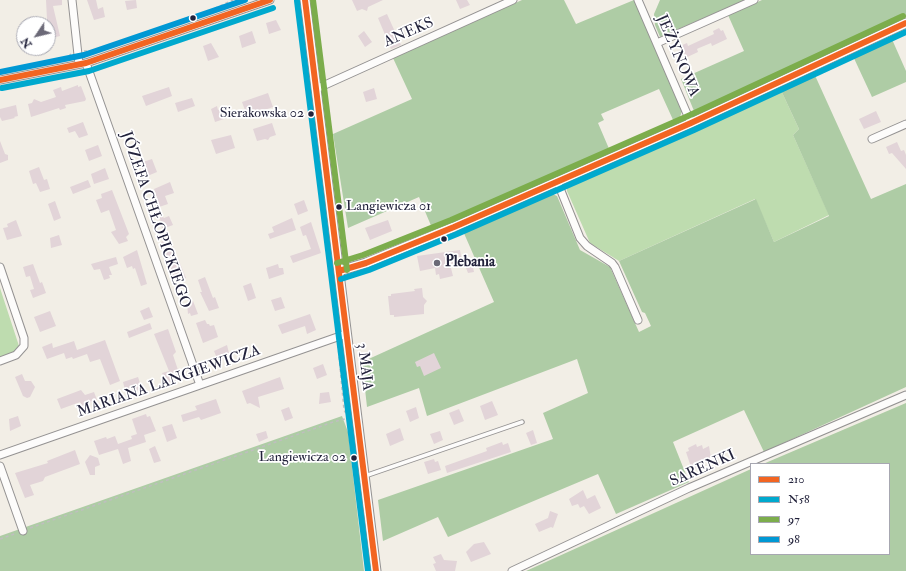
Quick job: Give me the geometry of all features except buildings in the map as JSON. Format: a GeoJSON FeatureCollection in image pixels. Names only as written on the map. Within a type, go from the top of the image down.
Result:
{"type":"FeatureCollection","features":[{"type":"Feature","properties":{"kind":"street","name":"JÓZEFA CHŁOPICKIEGO"},"geometry":{"type":"LineString","coordinates":[[72,0],[83,64],[200,385]]}},
{"type":"Feature","properties":{"kind":"street"},"geometry":{"type":"LineString","coordinates":[[0,80],[83,64],[270,0]]}},
{"type":"Feature","properties":{"kind":"street","name":"3 MAJA"},"geometry":{"type":"LineString","coordinates":[[305,0],[339,271],[342,335],[364,476],[376,571]]}},
{"type":"Feature","properties":{"kind":"street","name":"ANEKS"},"geometry":{"type":"LineString","coordinates":[[316,89],[513,0]]}},
{"type":"Feature","properties":{"kind":"street","name":"JEŻYNOWA"},"geometry":{"type":"LineString","coordinates":[[638,0],[691,123]]}},
{"type":"Feature","properties":{"kind":"street"},"geometry":{"type":"LineString","coordinates":[[657,43],[754,0]]}},
{"type":"Feature","properties":{"kind":"street"},"geometry":{"type":"LineString","coordinates":[[339,271],[366,264],[691,123],[906,23]]}},
{"type":"Feature","properties":{"kind":"street"},"geometry":{"type":"LineString","coordinates":[[872,139],[906,124]]}},
{"type":"Feature","properties":{"kind":"street"},"geometry":{"type":"LineString","coordinates":[[557,181],[580,238],[587,246],[612,263],[615,267],[638,320]]}},
{"type":"Feature","properties":{"kind":"street"},"geometry":{"type":"LineString","coordinates":[[0,267],[24,338],[24,346],[16,355],[0,361]]}},
{"type":"Feature","properties":{"kind":"street","name":"MARIANA LANGIEWICZA"},"geometry":{"type":"LineString","coordinates":[[0,455],[342,335]]}},
{"type":"Feature","properties":{"kind":"street","name":"SARENKI"},"geometry":{"type":"LineString","coordinates":[[512,571],[689,488],[906,395]]}},
{"type":"Feature","properties":{"kind":"street"},"geometry":{"type":"LineString","coordinates":[[0,466],[23,531]]}},
{"type":"Feature","properties":{"kind":"lane"},"geometry":{"type":"LineString","coordinates":[[364,476],[522,422]]}},
{"type":"Feature","properties":{"kind":"path"},"geometry":{"type":"LineString","coordinates":[[80,51],[96,51],[205,13],[232,0]]}},
{"type":"Feature","properties":{"kind":"path"},"geometry":{"type":"LineString","coordinates":[[0,72],[65,58],[73,53]]}},
{"type":"Feature","properties":{"kind":"path"},"geometry":{"type":"LineString","coordinates":[[0,539],[294,435],[349,418],[344,410],[345,405],[338,350],[342,335]]}},
{"type":"Feature","properties":{"kind":"green space"},"geometry":{"type":"Polygon","coordinates":[[[522,0],[564,0],[576,24],[634,0],[682,111],[680,117],[674,122],[659,89],[601,114],[604,120],[598,123],[610,151],[432,228],[419,197],[348,228],[333,134],[412,99],[393,58],[522,0]]]}},
{"type":"Feature","properties":{"kind":"green space"},"geometry":{"type":"Polygon","coordinates":[[[660,0],[745,0],[660,37],[655,25],[654,14],[660,0]]]}},
{"type":"Feature","properties":{"kind":"green space"},"geometry":{"type":"Polygon","coordinates":[[[762,0],[906,0],[906,15],[694,111],[681,79],[744,51],[728,15],[762,0]]]}},
{"type":"Feature","properties":{"kind":"green space"},"geometry":{"type":"Polygon","coordinates":[[[891,37],[906,71],[906,82],[872,97],[852,54],[891,37]]]}},
{"type":"Feature","properties":{"kind":"green space"},"geometry":{"type":"Polygon","coordinates":[[[813,71],[871,199],[906,184],[906,387],[764,452],[744,410],[673,442],[689,482],[616,514],[598,474],[448,537],[438,517],[383,541],[378,500],[553,439],[543,413],[588,393],[577,359],[427,416],[419,388],[367,407],[362,362],[494,302],[463,231],[550,193],[557,196],[580,250],[610,267],[639,332],[651,326],[645,313],[642,312],[619,261],[756,199],[774,242],[829,216],[793,135],[799,129],[779,86],[813,71]]]}},
{"type":"Feature","properties":{"kind":"green space"},"geometry":{"type":"Polygon","coordinates":[[[779,86],[799,129],[793,135],[829,215],[774,242],[755,199],[619,261],[590,243],[567,191],[567,183],[718,117],[779,86]]]}},
{"type":"Feature","properties":{"kind":"green space"},"geometry":{"type":"Polygon","coordinates":[[[0,288],[19,346],[13,353],[0,357],[0,288]]]}},
{"type":"Feature","properties":{"kind":"green space"},"geometry":{"type":"Polygon","coordinates":[[[906,403],[906,571],[526,571],[750,469],[750,555],[890,555],[890,463],[765,463],[906,403]]]}},
{"type":"Feature","properties":{"kind":"green space"},"geometry":{"type":"Polygon","coordinates":[[[342,416],[348,432],[364,571],[0,571],[0,536],[342,416]]]}},
{"type":"Feature","properties":{"kind":"transit line","name":"98"},"geometry":{"type":"LineString","coordinates":[[0,72],[84,55],[245,0]]}},
{"type":"Feature","properties":{"kind":"transit line","name":"210"},"geometry":{"type":"LineString","coordinates":[[0,80],[86,63],[270,0]]}},
{"type":"Feature","properties":{"kind":"transit line","name":"210"},"geometry":{"type":"LineString","coordinates":[[305,0],[376,571]]}},
{"type":"Feature","properties":{"kind":"transit line","name":"97"},"geometry":{"type":"LineString","coordinates":[[313,0],[347,270]]}},
{"type":"Feature","properties":{"kind":"transit line","name":"N58"},"geometry":{"type":"LineString","coordinates":[[297,1],[368,571]]}},
{"type":"Feature","properties":{"kind":"transit line","name":"N58"},"geometry":{"type":"LineString","coordinates":[[2,88],[89,71],[273,8]]}},
{"type":"Feature","properties":{"kind":"transit line","name":"97"},"geometry":{"type":"LineString","coordinates":[[337,263],[363,255],[451,220],[688,116],[903,16]]}},
{"type":"Feature","properties":{"kind":"transit line","name":"210"},"geometry":{"type":"LineString","coordinates":[[339,271],[366,263],[454,227],[691,123],[906,23]]}},
{"type":"Feature","properties":{"kind":"transit line","name":"N58"},"geometry":{"type":"LineString","coordinates":[[341,279],[369,270],[457,234],[694,130],[906,32]]}},
{"type":"Feature","properties":{"kind":"place","name":"Sierakowska 02"},"geometry":{"type":"Point","coordinates":[311,114]}},
{"type":"Feature","properties":{"kind":"place","name":"Langiewicza 01"},"geometry":{"type":"Point","coordinates":[339,207]}},
{"type":"Feature","properties":{"kind":"place","name":"Plebania"},"geometry":{"type":"Point","coordinates":[437,263]}},
{"type":"Feature","properties":{"kind":"place","name":"Langiewicza 02"},"geometry":{"type":"Point","coordinates":[354,458]}}]}
